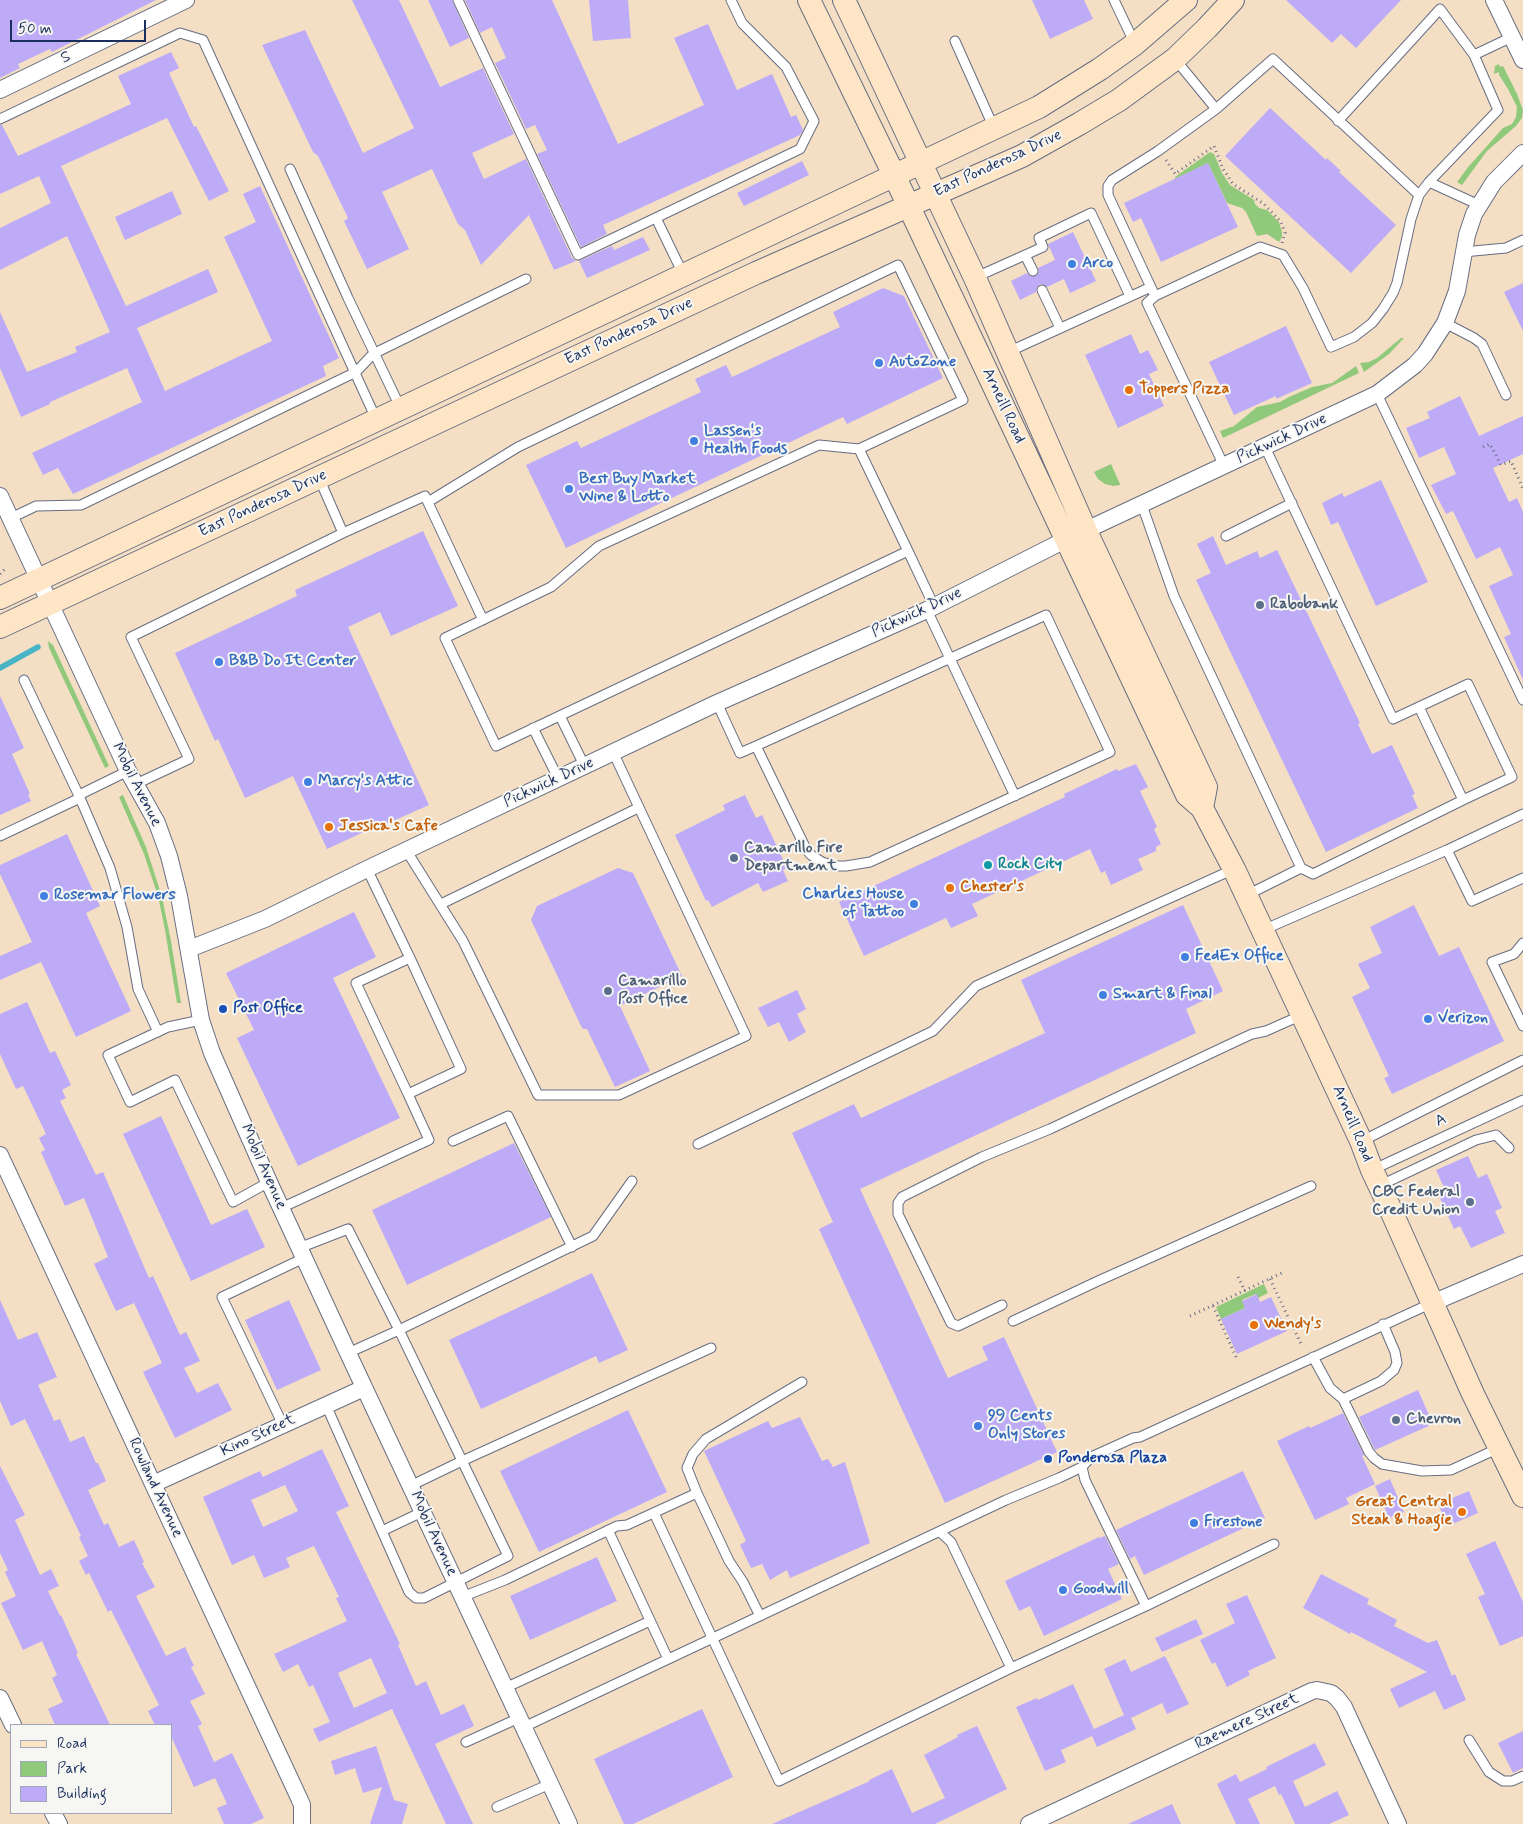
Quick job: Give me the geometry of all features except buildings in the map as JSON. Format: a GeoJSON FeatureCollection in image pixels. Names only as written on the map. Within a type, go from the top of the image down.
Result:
{"type":"FeatureCollection","features":[{"type":"Feature","properties":{"kind":"main road","name":"Arneill Road"},"geometry":{"type":"LineString","coordinates":[[809,0],[894,175],[1187,795],[1202,808],[1234,869],[1361,1141],[1375,1178],[1473,1394],[1523,1496]]}},
{"type":"Feature","properties":{"kind":"main road","name":"Arneill Road"},"geometry":{"type":"LineString","coordinates":[[844,0],[921,162],[1008,352],[1086,531],[1206,787],[1202,808]]}},
{"type":"Feature","properties":{"kind":"main road","name":"East Ponderosa Drive"},"geometry":{"type":"LineString","coordinates":[[0,598],[402,410],[994,129],[1074,86],[1135,44],[1186,0]]}},
{"type":"Feature","properties":{"kind":"main road","name":"East Ponderosa Drive"},"geometry":{"type":"LineString","coordinates":[[0,627],[756,273],[1022,156],[1119,100],[1175,58],[1207,28],[1232,0]]}},
{"type":"Feature","properties":{"kind":"street","name":"S"},"geometry":{"type":"LineString","coordinates":[[0,90],[186,0]]}},
{"type":"Feature","properties":{"kind":"street"},"geometry":{"type":"LineString","coordinates":[[1494,0],[1523,60]]}},
{"type":"Feature","properties":{"kind":"street","name":"Pickwick Drive"},"geometry":{"type":"LineString","coordinates":[[189,949],[266,919],[406,850],[717,703],[931,608],[1065,540],[1377,394],[1415,365],[1425,354],[1445,323],[1458,291],[1467,234],[1479,205],[1494,182],[1523,153]]}},
{"type":"Feature","properties":{"kind":"street","name":"Mobil Avenue"},"geometry":{"type":"LineString","coordinates":[[0,496],[132,777],[157,823],[169,856],[179,896],[201,1020],[212,1053],[301,1253],[569,1824]]}},
{"type":"Feature","properties":{"kind":"street","name":"Rowland Avenue"},"geometry":{"type":"LineString","coordinates":[[0,1155],[299,1798],[302,1805],[302,1824]]}},
{"type":"Feature","properties":{"kind":"street"},"geometry":{"type":"LineString","coordinates":[[1432,1303],[1523,1264]]}},
{"type":"Feature","properties":{"kind":"street","name":"Kino Street"},"geometry":{"type":"LineString","coordinates":[[153,1484],[364,1388]]}},
{"type":"Feature","properties":{"kind":"street","name":"Raemere Street"},"geometry":{"type":"LineString","coordinates":[[1029,1824],[1317,1690],[1335,1696],[1344,1708],[1398,1824]]}},
{"type":"Feature","properties":{"kind":"street"},"geometry":{"type":"LineString","coordinates":[[0,1698],[12,1724]]}},
{"type":"Feature","properties":{"kind":"lane"},"geometry":{"type":"LineString","coordinates":[[458,0],[578,255],[800,148],[814,121],[786,67],[742,23],[731,0]]}},
{"type":"Feature","properties":{"kind":"lane"},"geometry":{"type":"LineString","coordinates":[[1114,0],[1135,44]]}},
{"type":"Feature","properties":{"kind":"lane"},"geometry":{"type":"LineString","coordinates":[[1224,466],[1147,303],[1155,296],[1260,247],[1283,254],[1303,288],[1331,347],[1354,337],[1365,330],[1388,302],[1397,283],[1411,219],[1419,195],[1429,182],[1498,110],[1474,55],[1440,10],[1338,121]]}},
{"type":"Feature","properties":{"kind":"lane"},"geometry":{"type":"LineString","coordinates":[[0,119],[180,33],[203,40],[377,421]]}},
{"type":"Feature","properties":{"kind":"lane"},"geometry":{"type":"LineString","coordinates":[[1474,55],[1512,37]]}},
{"type":"Feature","properties":{"kind":"lane"},"geometry":{"type":"LineString","coordinates":[[956,41],[994,129]]}},
{"type":"Feature","properties":{"kind":"lane"},"geometry":{"type":"LineString","coordinates":[[1175,58],[1216,109]]}},
{"type":"Feature","properties":{"kind":"lane"},"geometry":{"type":"LineString","coordinates":[[1155,296],[1108,195],[1108,186],[1112,180],[1158,151],[1216,109],[1273,59],[1419,195]]}},
{"type":"Feature","properties":{"kind":"lane"},"geometry":{"type":"LineString","coordinates":[[290,168],[373,354],[402,410]]}},
{"type":"Feature","properties":{"kind":"lane"},"geometry":{"type":"LineString","coordinates":[[1429,182],[1479,205]]}},
{"type":"Feature","properties":{"kind":"lane"},"geometry":{"type":"LineString","coordinates":[[974,278],[1044,247],[1039,238],[1091,213],[1130,296]]}},
{"type":"Feature","properties":{"kind":"lane"},"geometry":{"type":"LineString","coordinates":[[656,218],[683,275]]}},
{"type":"Feature","properties":{"kind":"lane"},"geometry":{"type":"LineString","coordinates":[[1463,252],[1506,248],[1523,240]]}},
{"type":"Feature","properties":{"kind":"lane"},"geometry":{"type":"LineString","coordinates":[[1025,255],[1033,270]]}},
{"type":"Feature","properties":{"kind":"lane"},"geometry":{"type":"LineString","coordinates":[[428,502],[518,447],[898,265],[963,400],[859,449],[819,445],[599,546],[551,587],[445,638],[496,746],[908,551]]}},
{"type":"Feature","properties":{"kind":"lane"},"geometry":{"type":"LineString","coordinates":[[10,518],[36,506],[81,505],[356,372],[373,354],[526,279]]}},
{"type":"Feature","properties":{"kind":"lane"},"geometry":{"type":"LineString","coordinates":[[1008,352],[1151,287]]}},
{"type":"Feature","properties":{"kind":"lane"},"geometry":{"type":"LineString","coordinates":[[1042,290],[1060,328]]}},
{"type":"Feature","properties":{"kind":"lane"},"geometry":{"type":"LineString","coordinates":[[1445,323],[1482,344],[1506,395]]}},
{"type":"Feature","properties":{"kind":"lane"},"geometry":{"type":"LineString","coordinates":[[1377,394],[1523,700]]}},
{"type":"Feature","properties":{"kind":"lane"},"geometry":{"type":"LineString","coordinates":[[1142,505],[1174,596],[1301,868],[1313,874],[1512,777],[1468,684],[1393,719],[1265,447]]}},
{"type":"Feature","properties":{"kind":"lane"},"geometry":{"type":"LineString","coordinates":[[859,449],[908,551],[950,659],[1015,796]]}},
{"type":"Feature","properties":{"kind":"lane"},"geometry":{"type":"LineString","coordinates":[[319,478],[343,533]]}},
{"type":"Feature","properties":{"kind":"lane"},"geometry":{"type":"LineString","coordinates":[[0,836],[79,797],[132,777],[189,759],[130,637],[343,533],[425,496],[483,620]]}},
{"type":"Feature","properties":{"kind":"lane"},"geometry":{"type":"LineString","coordinates":[[1226,536],[1292,504]]}},
{"type":"Feature","properties":{"kind":"lane"},"geometry":{"type":"LineString","coordinates":[[717,703],[740,753],[1046,616],[1110,752],[870,862],[846,866],[828,864],[816,859],[806,849],[756,746]]}},
{"type":"Feature","properties":{"kind":"lane"},"geometry":{"type":"LineString","coordinates":[[24,680],[79,797],[114,879],[128,927],[138,989],[158,1032]]}},
{"type":"Feature","properties":{"kind":"lane"},"geometry":{"type":"LineString","coordinates":[[1419,707],[1463,800]]}},
{"type":"Feature","properties":{"kind":"lane"},"geometry":{"type":"LineString","coordinates":[[560,716],[584,766]]}},
{"type":"Feature","properties":{"kind":"lane"},"geometry":{"type":"LineString","coordinates":[[533,728],[558,778]]}},
{"type":"Feature","properties":{"kind":"lane"},"geometry":{"type":"LineString","coordinates":[[406,850],[463,941],[538,1095],[619,1095],[746,1036],[613,752]]}},
{"type":"Feature","properties":{"kind":"lane"},"geometry":{"type":"LineString","coordinates":[[441,904],[638,808]]}},
{"type":"Feature","properties":{"kind":"lane"},"geometry":{"type":"LineString","coordinates":[[1263,930],[1447,850],[1523,814]]}},
{"type":"Feature","properties":{"kind":"lane"},"geometry":{"type":"LineString","coordinates":[[1447,850],[1472,901],[1523,878]]}},
{"type":"Feature","properties":{"kind":"lane"},"geometry":{"type":"LineString","coordinates":[[1246,895],[1301,868]]}},
{"type":"Feature","properties":{"kind":"lane"},"geometry":{"type":"LineString","coordinates":[[367,869],[461,1069],[408,1094]]}},
{"type":"Feature","properties":{"kind":"lane"},"geometry":{"type":"LineString","coordinates":[[698,1144],[933,1031],[976,986],[1234,869]]}},
{"type":"Feature","properties":{"kind":"lane"},"geometry":{"type":"LineString","coordinates":[[1523,943],[1514,954],[1492,962],[1523,1026]]}},
{"type":"Feature","properties":{"kind":"lane"},"geometry":{"type":"LineString","coordinates":[[281,1208],[429,1140],[356,983],[410,958]]}},
{"type":"Feature","properties":{"kind":"lane"},"geometry":{"type":"LineString","coordinates":[[1002,1305],[958,1326],[951,1323],[898,1214],[898,1203],[902,1197],[982,1157],[1050,1129],[1252,1034],[1266,1032],[1303,1014]]}},
{"type":"Feature","properties":{"kind":"lane"},"geometry":{"type":"LineString","coordinates":[[201,1020],[168,1027],[108,1055],[130,1102],[176,1080],[233,1202],[269,1182]]}},
{"type":"Feature","properties":{"kind":"lane"},"geometry":{"type":"LineString","coordinates":[[1361,1141],[1523,1060]]}},
{"type":"Feature","properties":{"kind":"lane","name":"A"},"geometry":{"type":"LineString","coordinates":[[1375,1178],[1523,1100]]}},
{"type":"Feature","properties":{"kind":"lane"},"geometry":{"type":"LineString","coordinates":[[453,1141],[508,1116],[572,1247]]}},
{"type":"Feature","properties":{"kind":"lane"},"geometry":{"type":"LineString","coordinates":[[1375,1178],[1476,1140],[1496,1135],[1509,1148]]}},
{"type":"Feature","properties":{"kind":"lane"},"geometry":{"type":"LineString","coordinates":[[348,1353],[593,1236],[632,1180]]}},
{"type":"Feature","properties":{"kind":"lane"},"geometry":{"type":"LineString","coordinates":[[1013,1321],[1311,1186]]}},
{"type":"Feature","properties":{"kind":"lane"},"geometry":{"type":"LineString","coordinates":[[282,1425],[222,1297],[348,1229],[508,1556],[459,1590]]}},
{"type":"Feature","properties":{"kind":"lane"},"geometry":{"type":"LineString","coordinates":[[466,1742],[521,1723],[668,1659],[1022,1493],[1082,1467],[1090,1457],[1133,1438],[1140,1437],[1382,1324],[1432,1303]]}},
{"type":"Feature","properties":{"kind":"lane"},"geometry":{"type":"LineString","coordinates":[[1343,1399],[1380,1381],[1394,1370],[1397,1364],[1395,1352],[1382,1324]]}},
{"type":"Feature","properties":{"kind":"lane"},"geometry":{"type":"LineString","coordinates":[[410,1486],[711,1348]]}},
{"type":"Feature","properties":{"kind":"lane"},"geometry":{"type":"LineString","coordinates":[[1313,1357],[1330,1388],[1343,1399],[1369,1452],[1382,1464],[1422,1471],[1451,1470],[1499,1448]]}},
{"type":"Feature","properties":{"kind":"lane"},"geometry":{"type":"LineString","coordinates":[[760,1616],[743,1582],[729,1561],[687,1468],[692,1454],[706,1439],[802,1382]]}},
{"type":"Feature","properties":{"kind":"lane"},"geometry":{"type":"LineString","coordinates":[[326,1405],[409,1592],[416,1598],[424,1598],[505,1580],[608,1530],[617,1526],[627,1525],[697,1493]]}},
{"type":"Feature","properties":{"kind":"lane"},"geometry":{"type":"LineString","coordinates":[[1082,1467],[1086,1480],[1146,1606]]}},
{"type":"Feature","properties":{"kind":"lane"},"geometry":{"type":"LineString","coordinates":[[382,1531],[422,1512]]}},
{"type":"Feature","properties":{"kind":"lane"},"geometry":{"type":"LineString","coordinates":[[654,1513],[779,1780],[1274,1544]]}},
{"type":"Feature","properties":{"kind":"lane"},"geometry":{"type":"LineString","coordinates":[[608,1530],[668,1659]]}},
{"type":"Feature","properties":{"kind":"lane"},"geometry":{"type":"LineString","coordinates":[[940,1532],[951,1542],[1011,1668]]}},
{"type":"Feature","properties":{"kind":"lane"},"geometry":{"type":"LineString","coordinates":[[505,1688],[650,1621]]}},
{"type":"Feature","properties":{"kind":"lane"},"geometry":{"type":"LineString","coordinates":[[1469,1740],[1489,1772],[1503,1781],[1512,1781],[1523,1776]]}},
{"type":"Feature","properties":{"kind":"lane"},"geometry":{"type":"LineString","coordinates":[[497,1807],[550,1784]]}},
{"type":"Feature","properties":{"kind":"path"},"geometry":{"type":"LineString","coordinates":[[1165,159],[1176,174],[1214,146],[1222,169],[1233,184],[1264,204],[1282,224],[1284,238],[1274,252]]}},
{"type":"Feature","properties":{"kind":"path"},"geometry":{"type":"LineString","coordinates":[[1483,447],[1490,444],[1501,465],[1511,460],[1523,489]]}},
{"type":"Feature","properties":{"kind":"path"},"geometry":{"type":"LineString","coordinates":[[0,574],[6,568]]}},
{"type":"Feature","properties":{"kind":"path"},"geometry":{"type":"LineString","coordinates":[[1190,1316],[1284,1272]]}},
{"type":"Feature","properties":{"kind":"path"},"geometry":{"type":"LineString","coordinates":[[1238,1277],[1244,1291]]}},
{"type":"Feature","properties":{"kind":"path"},"geometry":{"type":"LineString","coordinates":[[1270,1279],[1302,1346]]}},
{"type":"Feature","properties":{"kind":"path"},"geometry":{"type":"LineString","coordinates":[[1213,1306],[1237,1358]]}},
{"type":"Feature","properties":{"kind":"green space"},"geometry":{"type":"Polygon","coordinates":[[[1499,64],[1500,67],[1503,66],[1517,94],[1523,110],[1522,118],[1516,126],[1487,151],[1462,185],[1457,182],[1469,166],[1503,128],[1512,124],[1516,117],[1517,107],[1508,89],[1499,72],[1494,74],[1495,66],[1499,64]]]}},
{"type":"Feature","properties":{"kind":"green space"},"geometry":{"type":"Polygon","coordinates":[[[1210,152],[1214,154],[1222,173],[1230,185],[1254,200],[1259,208],[1267,210],[1279,222],[1282,237],[1279,242],[1267,234],[1257,236],[1246,212],[1242,208],[1227,203],[1208,163],[1175,179],[1175,177],[1210,152]]]}},
{"type":"Feature","properties":{"kind":"green space"},"geometry":{"type":"Polygon","coordinates":[[[1401,338],[1404,338],[1389,354],[1364,372],[1360,363],[1369,362],[1377,358],[1401,338]]]}},
{"type":"Feature","properties":{"kind":"green space"},"geometry":{"type":"Polygon","coordinates":[[[1356,366],[1359,373],[1223,438],[1220,431],[1234,426],[1257,407],[1280,402],[1312,387],[1332,383],[1356,366]]]}},
{"type":"Feature","properties":{"kind":"green space"},"geometry":{"type":"Polygon","coordinates":[[[1111,464],[1120,485],[1105,484],[1098,479],[1094,472],[1111,464]]]}},
{"type":"Feature","properties":{"kind":"green space"},"geometry":{"type":"Polygon","coordinates":[[[48,641],[53,645],[109,766],[105,768],[49,648],[48,641]]]}},
{"type":"Feature","properties":{"kind":"green space"},"geometry":{"type":"Polygon","coordinates":[[[123,795],[146,847],[162,897],[181,1003],[177,1003],[158,896],[144,854],[119,797],[123,795]]]}},
{"type":"Feature","properties":{"kind":"green space"},"geometry":{"type":"Polygon","coordinates":[[[1264,1284],[1268,1293],[1258,1298],[1256,1294],[1242,1300],[1245,1308],[1221,1319],[1216,1307],[1264,1284]]]}},
{"type":"Feature","properties":{"kind":"waterway"},"geometry":{"type":"LineString","coordinates":[[0,668],[38,647]]}},
{"type":"Feature","properties":{"kind":"place","name":"Arco"},"geometry":{"type":"Point","coordinates":[1072,264]}},
{"type":"Feature","properties":{"kind":"place","name":"AutoZone"},"geometry":{"type":"Point","coordinates":[879,363]}},
{"type":"Feature","properties":{"kind":"place","name":"Toppers Pizza"},"geometry":{"type":"Point","coordinates":[1129,390]}},
{"type":"Feature","properties":{"kind":"place","name":"Lassen's Health Foods"},"geometry":{"type":"Point","coordinates":[694,441]}},
{"type":"Feature","properties":{"kind":"place","name":"Best Buy Market Wine & Lotto"},"geometry":{"type":"Point","coordinates":[569,489]}},
{"type":"Feature","properties":{"kind":"place","name":"Rabobank"},"geometry":{"type":"Point","coordinates":[1260,605]}},
{"type":"Feature","properties":{"kind":"place","name":"B&B Do It Center"},"geometry":{"type":"Point","coordinates":[219,662]}},
{"type":"Feature","properties":{"kind":"place","name":"Marcy's Attic"},"geometry":{"type":"Point","coordinates":[308,782]}},
{"type":"Feature","properties":{"kind":"place","name":"Jessica's Cafe"},"geometry":{"type":"Point","coordinates":[329,827]}},
{"type":"Feature","properties":{"kind":"place","name":"Camarillo Fire Department"},"geometry":{"type":"Point","coordinates":[734,858]}},
{"type":"Feature","properties":{"kind":"place","name":"Rock City"},"geometry":{"type":"Point","coordinates":[988,865]}},
{"type":"Feature","properties":{"kind":"place","name":"Chester's"},"geometry":{"type":"Point","coordinates":[950,888]}},
{"type":"Feature","properties":{"kind":"place","name":"Rosemar Flowers"},"geometry":{"type":"Point","coordinates":[44,896]}},
{"type":"Feature","properties":{"kind":"place","name":"Charlies House of Tattoo"},"geometry":{"type":"Point","coordinates":[914,904]}},
{"type":"Feature","properties":{"kind":"place","name":"FedEx Office"},"geometry":{"type":"Point","coordinates":[1185,957]}},
{"type":"Feature","properties":{"kind":"place","name":"Camarillo Post Office"},"geometry":{"type":"Point","coordinates":[608,991]}},
{"type":"Feature","properties":{"kind":"place","name":"Smart & Final"},"geometry":{"type":"Point","coordinates":[1103,995]}},
{"type":"Feature","properties":{"kind":"place","name":"Post Office"},"geometry":{"type":"Point","coordinates":[223,1009]}},
{"type":"Feature","properties":{"kind":"place","name":"Verizon"},"geometry":{"type":"Point","coordinates":[1428,1019]}},
{"type":"Feature","properties":{"kind":"place","name":"CBC Federal Credit Union"},"geometry":{"type":"Point","coordinates":[1470,1202]}},
{"type":"Feature","properties":{"kind":"place","name":"Wendy's"},"geometry":{"type":"Point","coordinates":[1254,1325]}},
{"type":"Feature","properties":{"kind":"place","name":"Chevron"},"geometry":{"type":"Point","coordinates":[1396,1420]}},
{"type":"Feature","properties":{"kind":"place","name":"99 Cents Only Stores"},"geometry":{"type":"Point","coordinates":[978,1426]}},
{"type":"Feature","properties":{"kind":"place","name":"Ponderosa Plaza"},"geometry":{"type":"Point","coordinates":[1048,1459]}},
{"type":"Feature","properties":{"kind":"place","name":"Great Central Steak & Hoagie"},"geometry":{"type":"Point","coordinates":[1462,1512]}},
{"type":"Feature","properties":{"kind":"place","name":"Firestone"},"geometry":{"type":"Point","coordinates":[1194,1523]}},
{"type":"Feature","properties":{"kind":"place","name":"Goodwill"},"geometry":{"type":"Point","coordinates":[1063,1590]}}]}
